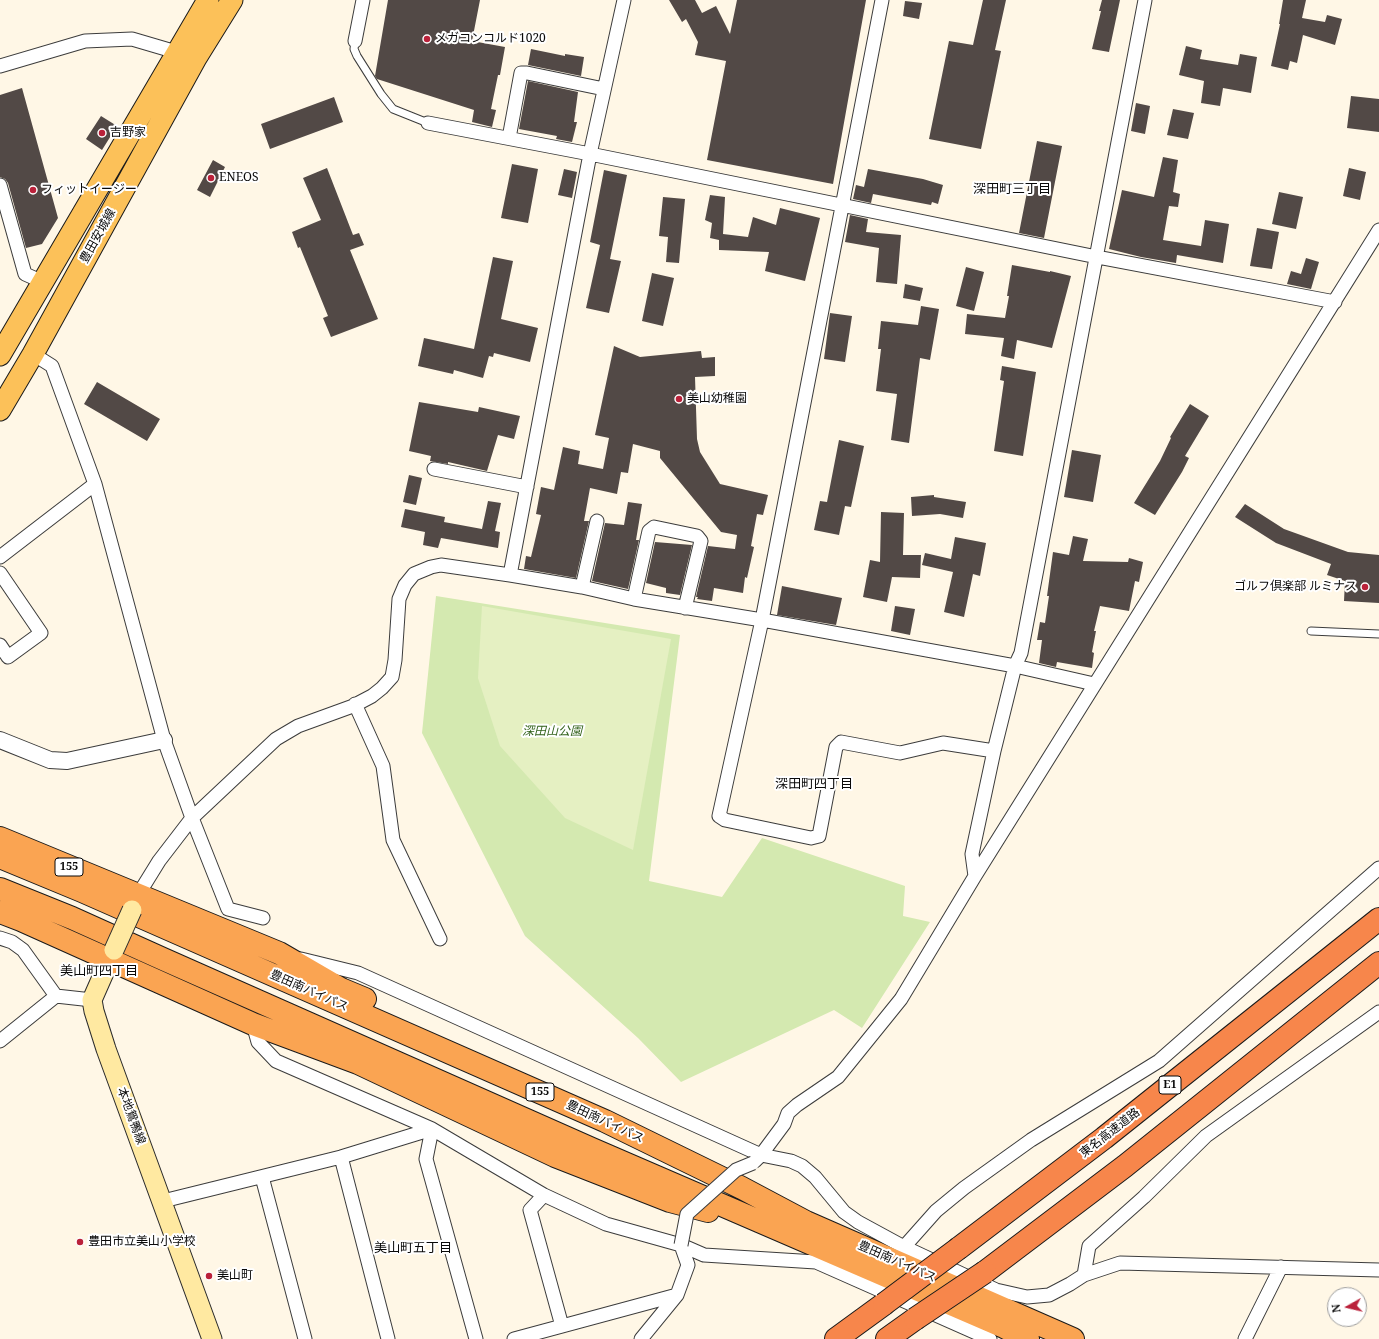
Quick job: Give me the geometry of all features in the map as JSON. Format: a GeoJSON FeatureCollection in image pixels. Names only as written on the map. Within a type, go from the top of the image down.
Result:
{"type":"FeatureCollection","features":[{"type":"Feature","properties":{"kind":"highway","name":"155"},"geometry":{"type":"LineString","coordinates":[[0,838],[135,902],[279,953],[341,989],[520,1068],[684,1152],[735,1185]]}},
{"type":"Feature","properties":{"kind":"highway","name":"豊田南バイパス"},"geometry":{"type":"LineString","coordinates":[[0,857],[82,890],[605,1121],[806,1222],[1074,1339]]}},
{"type":"Feature","properties":{"kind":"highway","name":"豊田南バイパス"},"geometry":{"type":"LineString","coordinates":[[0,889],[72,918],[163,960],[563,1136],[1004,1327],[1028,1339]]}},
{"type":"Feature","properties":{"kind":"highway","name":"155"},"geometry":{"type":"LineString","coordinates":[[0,912],[111,955],[253,1024],[358,1063],[555,1156],[670,1201],[773,1227]]}},
{"type":"Feature","properties":{"kind":"highway","name":"東名高速道路"},"geometry":{"type":"LineString","coordinates":[[836,1339],[1104,1138],[1379,919]]}},
{"type":"Feature","properties":{"kind":"highway"},"geometry":{"type":"LineString","coordinates":[[887,1339],[985,1272],[1125,1166],[1379,963]]}},
{"type":"Feature","properties":{"kind":"main road","name":"豊田安城線"},"geometry":{"type":"LineString","coordinates":[[0,410],[33,354],[187,55],[208,0]]}},
{"type":"Feature","properties":{"kind":"main road","name":"豊田安城線"},"geometry":{"type":"LineString","coordinates":[[0,355],[43,282],[187,55],[232,0]]}},
{"type":"Feature","properties":{"kind":"main road"},"geometry":{"type":"LineString","coordinates":[[92,1000],[135,902]]}},
{"type":"Feature","properties":{"kind":"main road","name":"本地鴛鴨線"},"geometry":{"type":"LineString","coordinates":[[92,1000],[106,1049],[163,1201],[212,1339]]}},
{"type":"Feature","properties":{"kind":"street"},"geometry":{"type":"LineString","coordinates":[[355,41],[363,0]]}},
{"type":"Feature","properties":{"kind":"street"},"geometry":{"type":"LineString","coordinates":[[510,575],[590,154],[624,0]]}},
{"type":"Feature","properties":{"kind":"street"},"geometry":{"type":"LineString","coordinates":[[882,0],[762,620],[719,816],[725,820],[811,838],[819,836],[836,747],[841,742],[900,753],[943,743],[994,751]]}},
{"type":"Feature","properties":{"kind":"street"},"geometry":{"type":"LineString","coordinates":[[975,876],[972,854],[994,751],[1015,666],[1021,653],[1145,0]]}},
{"type":"Feature","properties":{"kind":"street"},"geometry":{"type":"LineString","coordinates":[[0,66],[85,41],[132,39],[187,55]]}},
{"type":"Feature","properties":{"kind":"street"},"geometry":{"type":"LineString","coordinates":[[509,138],[522,74],[527,73],[604,89]]}},
{"type":"Feature","properties":{"kind":"street"},"geometry":{"type":"LineString","coordinates":[[428,123],[842,204],[1096,257],[1335,302]]}},
{"type":"Feature","properties":{"kind":"street"},"geometry":{"type":"LineString","coordinates":[[0,185],[25,274],[43,282]]}},
{"type":"Feature","properties":{"kind":"street"},"geometry":{"type":"LineString","coordinates":[[641,1339],[677,1295],[688,1265],[681,1245],[687,1214],[736,1170],[757,1159],[784,1124],[788,1113],[797,1105],[838,1077],[901,999],[1094,684],[1379,230]]}},
{"type":"Feature","properties":{"kind":"street"},"geometry":{"type":"LineString","coordinates":[[33,354],[52,366],[95,484],[164,740],[192,818],[228,909],[263,918]]}},
{"type":"Feature","properties":{"kind":"street"},"geometry":{"type":"LineString","coordinates":[[434,469],[527,487]]}},
{"type":"Feature","properties":{"kind":"street"},"geometry":{"type":"LineString","coordinates":[[0,557],[95,484]]}},
{"type":"Feature","properties":{"kind":"street"},"geometry":{"type":"LineString","coordinates":[[582,587],[597,521]]}},
{"type":"Feature","properties":{"kind":"street"},"geometry":{"type":"LineString","coordinates":[[634,599],[649,531],[654,527],[697,536],[701,541],[685,608]]}},
{"type":"Feature","properties":{"kind":"street"},"geometry":{"type":"LineString","coordinates":[[135,902],[159,861],[192,818],[276,739],[298,726],[372,696],[382,688],[392,676],[395,660],[399,599],[405,585],[414,574],[424,568],[441,565],[582,587],[634,599],[762,620],[1015,666],[1094,684]]}},
{"type":"Feature","properties":{"kind":"street"},"geometry":{"type":"LineString","coordinates":[[0,573],[40,633],[8,657],[0,645]]}},
{"type":"Feature","properties":{"kind":"street"},"geometry":{"type":"LineString","coordinates":[[355,704],[383,766],[393,840],[440,939]]}},
{"type":"Feature","properties":{"kind":"street"},"geometry":{"type":"LineString","coordinates":[[0,740],[50,760],[66,761],[164,740]]}},
{"type":"Feature","properties":{"kind":"street"},"geometry":{"type":"LineString","coordinates":[[904,1246],[936,1211],[964,1188],[1031,1140],[1159,1061],[1379,868]]}},
{"type":"Feature","properties":{"kind":"street"},"geometry":{"type":"LineString","coordinates":[[0,938],[12,942],[23,950],[56,996]]}},
{"type":"Feature","properties":{"kind":"street"},"geometry":{"type":"LineString","coordinates":[[279,953],[358,973],[757,1159],[791,1161],[802,1166],[815,1177],[844,1212],[858,1222],[996,1290],[1027,1298],[1049,1295],[1084,1275],[1120,1262],[1379,1270]]}},
{"type":"Feature","properties":{"kind":"street"},"geometry":{"type":"LineString","coordinates":[[0,1041],[56,996],[92,1000]]}},
{"type":"Feature","properties":{"kind":"street"},"geometry":{"type":"LineString","coordinates":[[1084,1275],[1090,1246],[1144,1197],[1206,1136],[1379,1012]]}},
{"type":"Feature","properties":{"kind":"street"},"geometry":{"type":"LineString","coordinates":[[253,1024],[258,1042],[276,1061],[432,1129],[544,1195],[606,1224],[681,1245],[704,1255],[816,1262],[972,1336],[990,1339]]}},
{"type":"Feature","properties":{"kind":"street"},"geometry":{"type":"LineString","coordinates":[[163,1201],[341,1157],[432,1129]]}},
{"type":"Feature","properties":{"kind":"street"},"geometry":{"type":"LineString","coordinates":[[432,1129],[426,1159],[476,1339]]}},
{"type":"Feature","properties":{"kind":"street"},"geometry":{"type":"LineString","coordinates":[[341,1157],[388,1339]]}},
{"type":"Feature","properties":{"kind":"street"},"geometry":{"type":"LineString","coordinates":[[262,1177],[305,1339]]}},
{"type":"Feature","properties":{"kind":"street"},"geometry":{"type":"LineString","coordinates":[[544,1195],[530,1210],[562,1326]]}},
{"type":"Feature","properties":{"kind":"street"},"geometry":{"type":"LineString","coordinates":[[1246,1339],[1281,1267]]}},
{"type":"Feature","properties":{"kind":"street"},"geometry":{"type":"LineString","coordinates":[[514,1339],[677,1295]]}},
{"type":"Feature","properties":{"kind":"lane"},"geometry":{"type":"LineString","coordinates":[[355,41],[354,49],[357,56],[381,94],[393,109],[428,123]]}},
{"type":"Feature","properties":{"kind":"lane"},"geometry":{"type":"LineString","coordinates":[[1311,631],[1379,634]]}},
{"type":"Feature","properties":{"kind":"green space","name":"深田山公園"},"geometry":{"type":"Polygon","coordinates":[[[436,596],[680,635],[649,881],[722,897],[762,838],[905,886],[903,916],[930,922],[862,1028],[834,1010],[681,1082],[638,1038],[525,936],[422,733],[436,596]]]}},
{"type":"Feature","properties":{"kind":"green space"},"geometry":{"type":"Polygon","coordinates":[[[482,606],[671,639],[633,850],[565,818],[500,746],[478,678],[482,606]]]}},
{"type":"Feature","properties":{"kind":"building","name":"メガコンコルド1020"},"geometry":{"type":"Polygon","coordinates":[[[388,0],[480,0],[472,41],[505,47],[500,75],[498,75],[491,109],[496,110],[492,127],[472,122],[474,110],[377,79],[375,76],[388,0]]]}},
{"type":"Feature","properties":{"kind":"building"},"geometry":{"type":"Polygon","coordinates":[[[669,0],[695,0],[702,13],[716,6],[730,34],[737,0],[866,0],[833,184],[707,160],[726,61],[695,55],[698,42],[686,19],[682,22],[669,0]]]}},
{"type":"Feature","properties":{"kind":"building"},"geometry":{"type":"Polygon","coordinates":[[[983,0],[1006,0],[995,50],[1001,51],[981,149],[929,139],[949,41],[973,45],[983,0]]]}},
{"type":"Feature","properties":{"kind":"building"},"geometry":{"type":"Polygon","coordinates":[[[1102,0],[1120,0],[1109,52],[1092,49],[1101,11],[1099,11],[1102,0]]]}},
{"type":"Feature","properties":{"kind":"building"},"geometry":{"type":"Polygon","coordinates":[[[1283,0],[1306,0],[1302,18],[1325,22],[1327,15],[1342,19],[1335,45],[1303,35],[1297,63],[1290,61],[1288,70],[1271,66],[1280,24],[1283,0]]]}},
{"type":"Feature","properties":{"kind":"building"},"geometry":{"type":"Polygon","coordinates":[[[905,1],[922,3],[919,19],[903,16],[905,1]]]}},
{"type":"Feature","properties":{"kind":"building"},"geometry":{"type":"Polygon","coordinates":[[[1186,46],[1202,50],[1200,59],[1238,65],[1240,54],[1257,57],[1251,93],[1223,88],[1220,106],[1201,103],[1204,81],[1179,75],[1186,46]]]}},
{"type":"Feature","properties":{"kind":"building"},"geometry":{"type":"Polygon","coordinates":[[[531,49],[565,56],[565,54],[584,57],[581,76],[528,65],[531,49]]]}},
{"type":"Feature","properties":{"kind":"building"},"geometry":{"type":"Polygon","coordinates":[[[528,81],[578,92],[574,122],[577,122],[572,142],[556,139],[557,136],[519,129],[528,81]]]}},
{"type":"Feature","properties":{"kind":"building"},"geometry":{"type":"Polygon","coordinates":[[[22,88],[58,218],[42,244],[26,248],[8,183],[5,179],[0,177],[0,95],[22,88]]]}},
{"type":"Feature","properties":{"kind":"building"},"geometry":{"type":"Polygon","coordinates":[[[1351,96],[1379,99],[1379,132],[1347,128],[1351,96]]]}},
{"type":"Feature","properties":{"kind":"building"},"geometry":{"type":"Polygon","coordinates":[[[334,97],[343,122],[270,149],[261,124],[334,97]]]}},
{"type":"Feature","properties":{"kind":"building"},"geometry":{"type":"Polygon","coordinates":[[[1136,103],[1150,106],[1145,134],[1131,131],[1136,103]]]}},
{"type":"Feature","properties":{"kind":"building"},"geometry":{"type":"Polygon","coordinates":[[[1173,109],[1194,113],[1188,139],[1167,135],[1173,109]]]}},
{"type":"Feature","properties":{"kind":"building","name":"吉野家"},"geometry":{"type":"Polygon","coordinates":[[[101,116],[117,126],[102,150],[86,139],[101,116]]]}},
{"type":"Feature","properties":{"kind":"building"},"geometry":{"type":"Polygon","coordinates":[[[1037,141],[1062,146],[1044,238],[1019,233],[1037,141]]]}},
{"type":"Feature","properties":{"kind":"building"},"geometry":{"type":"Polygon","coordinates":[[[1163,157],[1178,160],[1173,192],[1180,194],[1178,207],[1169,206],[1163,240],[1201,246],[1205,220],[1229,224],[1223,263],[1177,255],[1176,263],[1141,257],[1109,249],[1122,190],[1154,197],[1163,157]]]}},
{"type":"Feature","properties":{"kind":"building","name":"ENEOS"},"geometry":{"type":"Polygon","coordinates":[[[213,160],[225,167],[210,197],[197,190],[213,160]]]}},
{"type":"Feature","properties":{"kind":"building"},"geometry":{"type":"Polygon","coordinates":[[[512,164],[538,169],[528,223],[501,218],[512,164]]]}},
{"type":"Feature","properties":{"kind":"building"},"geometry":{"type":"Polygon","coordinates":[[[327,168],[353,235],[359,233],[364,245],[350,250],[378,319],[331,337],[323,318],[328,316],[300,247],[298,248],[292,232],[321,220],[303,178],[327,168]]]}},
{"type":"Feature","properties":{"kind":"building"},"geometry":{"type":"Polygon","coordinates":[[[1349,168],[1366,172],[1360,200],[1343,196],[1349,168]]]}},
{"type":"Feature","properties":{"kind":"building"},"geometry":{"type":"Polygon","coordinates":[[[564,169],[577,172],[572,198],[558,195],[564,169]]]}},
{"type":"Feature","properties":{"kind":"building"},"geometry":{"type":"Polygon","coordinates":[[[868,169],[923,179],[943,185],[938,204],[932,202],[931,205],[873,194],[871,203],[853,199],[856,185],[864,187],[868,169]]]}},
{"type":"Feature","properties":{"kind":"building"},"geometry":{"type":"Polygon","coordinates":[[[604,170],[627,175],[610,259],[621,261],[609,313],[586,308],[600,245],[590,242],[604,170]]]}},
{"type":"Feature","properties":{"kind":"building"},"geometry":{"type":"Polygon","coordinates":[[[1279,192],[1303,197],[1296,229],[1272,224],[1279,192]]]}},
{"type":"Feature","properties":{"kind":"building"},"geometry":{"type":"Polygon","coordinates":[[[710,195],[725,197],[723,234],[748,237],[753,217],[776,225],[780,208],[820,218],[805,281],[765,271],[769,252],[719,250],[719,240],[710,238],[712,223],[705,220],[710,195]]]}},
{"type":"Feature","properties":{"kind":"building"},"geometry":{"type":"Polygon","coordinates":[[[663,197],[685,199],[679,263],[666,262],[668,237],[659,236],[663,197]]]}},
{"type":"Feature","properties":{"kind":"building"},"geometry":{"type":"Polygon","coordinates":[[[850,215],[868,219],[866,232],[901,235],[897,284],[876,282],[879,248],[845,242],[850,215]]]}},
{"type":"Feature","properties":{"kind":"building"},"geometry":{"type":"Polygon","coordinates":[[[1257,228],[1279,232],[1272,269],[1250,266],[1257,228]]]}},
{"type":"Feature","properties":{"kind":"building"},"geometry":{"type":"Polygon","coordinates":[[[493,257],[513,261],[501,319],[538,328],[530,362],[494,353],[493,357],[489,356],[483,378],[454,370],[453,374],[418,366],[424,338],[474,349],[493,257]]]}},
{"type":"Feature","properties":{"kind":"building"},"geometry":{"type":"Polygon","coordinates":[[[1306,258],[1319,262],[1311,289],[1287,284],[1291,271],[1301,274],[1306,258]]]}},
{"type":"Feature","properties":{"kind":"building"},"geometry":{"type":"Polygon","coordinates":[[[1012,265],[1071,276],[1052,348],[1017,340],[1014,359],[1001,356],[1004,338],[965,334],[967,314],[1005,318],[1012,265]]]}},
{"type":"Feature","properties":{"kind":"building"},"geometry":{"type":"Polygon","coordinates":[[[966,267],[984,272],[974,311],[956,306],[966,267]]]}},
{"type":"Feature","properties":{"kind":"building"},"geometry":{"type":"Polygon","coordinates":[[[652,273],[674,278],[663,326],[642,321],[652,273]]]}},
{"type":"Feature","properties":{"kind":"building"},"geometry":{"type":"Polygon","coordinates":[[[905,284],[923,288],[920,301],[903,298],[905,284]]]}},
{"type":"Feature","properties":{"kind":"building"},"geometry":{"type":"Polygon","coordinates":[[[921,306],[939,309],[930,360],[920,358],[909,443],[891,440],[897,394],[876,391],[881,349],[878,349],[881,321],[918,325],[921,306]]]}},
{"type":"Feature","properties":{"kind":"building"},"geometry":{"type":"Polygon","coordinates":[[[830,313],[852,316],[845,362],[824,359],[830,313]]]}},
{"type":"Feature","properties":{"kind":"building"},"geometry":{"type":"Polygon","coordinates":[[[614,346],[640,357],[701,351],[702,358],[715,357],[715,376],[695,377],[697,439],[700,452],[720,484],[768,495],[763,515],[757,514],[751,546],[754,547],[747,578],[745,577],[743,593],[714,588],[712,601],[697,599],[698,597],[696,597],[708,546],[735,549],[737,535],[721,532],[660,458],[660,451],[633,444],[628,473],[621,472],[617,494],[590,488],[584,521],[589,521],[576,578],[524,569],[526,556],[531,557],[541,515],[536,514],[541,487],[554,490],[563,447],[580,451],[578,464],[603,469],[609,438],[595,435],[614,346]]]}},
{"type":"Feature","properties":{"kind":"building"},"geometry":{"type":"Polygon","coordinates":[[[1002,366],[1036,372],[1023,456],[994,451],[1004,381],[1000,380],[1002,366]]]}},
{"type":"Feature","properties":{"kind":"building"},"geometry":{"type":"Polygon","coordinates":[[[97,382],[160,419],[147,441],[84,404],[97,382]]]}},
{"type":"Feature","properties":{"kind":"building"},"geometry":{"type":"Polygon","coordinates":[[[419,402],[478,412],[479,407],[520,416],[514,439],[498,435],[487,471],[448,462],[448,464],[430,461],[431,456],[409,451],[419,402]]]}},
{"type":"Feature","properties":{"kind":"building"},"geometry":{"type":"Polygon","coordinates":[[[1190,404],[1209,416],[1185,456],[1189,458],[1182,472],[1155,515],[1134,503],[1160,461],[1171,438],[1170,437],[1190,404]]]}},
{"type":"Feature","properties":{"kind":"building"},"geometry":{"type":"Polygon","coordinates":[[[839,440],[864,446],[851,507],[845,506],[839,535],[814,530],[820,501],[827,502],[839,440]]]}},
{"type":"Feature","properties":{"kind":"building"},"geometry":{"type":"Polygon","coordinates":[[[1072,450],[1101,455],[1093,502],[1064,497],[1072,450]]]}},
{"type":"Feature","properties":{"kind":"building"},"geometry":{"type":"Polygon","coordinates":[[[409,475],[422,478],[416,505],[403,502],[409,475]]]}},
{"type":"Feature","properties":{"kind":"building"},"geometry":{"type":"Polygon","coordinates":[[[934,495],[934,497],[966,502],[963,518],[940,514],[912,516],[911,497],[934,495]]]}},
{"type":"Feature","properties":{"kind":"building"},"geometry":{"type":"Polygon","coordinates":[[[488,501],[501,503],[495,531],[500,532],[498,548],[441,538],[438,548],[423,545],[425,532],[401,527],[405,509],[445,517],[444,522],[482,529],[488,501]]]}},
{"type":"Feature","properties":{"kind":"building"},"geometry":{"type":"Polygon","coordinates":[[[628,502],[642,504],[636,540],[639,540],[628,589],[592,581],[605,523],[624,525],[628,502]]]}},
{"type":"Feature","properties":{"kind":"building"},"geometry":{"type":"Polygon","coordinates":[[[1245,504],[1284,529],[1348,552],[1379,555],[1379,603],[1344,601],[1345,581],[1327,575],[1331,564],[1276,543],[1235,517],[1245,504]]]}},
{"type":"Feature","properties":{"kind":"building"},"geometry":{"type":"Polygon","coordinates":[[[881,512],[904,513],[903,555],[921,555],[920,578],[892,577],[887,602],[863,597],[870,560],[880,562],[881,512]]]}},
{"type":"Feature","properties":{"kind":"building"},"geometry":{"type":"Polygon","coordinates":[[[1073,536],[1088,539],[1083,561],[1128,562],[1129,558],[1143,562],[1139,582],[1135,581],[1129,611],[1100,606],[1094,631],[1096,631],[1092,652],[1094,653],[1092,668],[1057,662],[1056,667],[1039,663],[1042,640],[1037,640],[1040,622],[1045,623],[1053,552],[1069,555],[1073,536]]]}},
{"type":"Feature","properties":{"kind":"building"},"geometry":{"type":"Polygon","coordinates":[[[955,537],[986,543],[980,576],[973,574],[964,617],[944,612],[953,572],[922,565],[925,553],[951,559],[955,537]]]}},
{"type":"Feature","properties":{"kind":"building"},"geometry":{"type":"Polygon","coordinates":[[[655,542],[692,545],[680,595],[666,593],[666,588],[646,583],[655,542]]]}},
{"type":"Feature","properties":{"kind":"building"},"geometry":{"type":"Polygon","coordinates":[[[782,586],[842,598],[836,625],[777,615],[782,586]]]}},
{"type":"Feature","properties":{"kind":"building"},"geometry":{"type":"Polygon","coordinates":[[[895,606],[915,609],[910,635],[891,631],[895,606]]]}},
{"type":"Feature","properties":{"kind":"place","name":"メガコンコルド1020"},"geometry":{"type":"Point","coordinates":[427,39]}},
{"type":"Feature","properties":{"kind":"place","name":"吉野家"},"geometry":{"type":"Point","coordinates":[102,133]}},
{"type":"Feature","properties":{"kind":"place","name":"ENEOS"},"geometry":{"type":"Point","coordinates":[211,178]}},
{"type":"Feature","properties":{"kind":"place","name":"フィットイージー"},"geometry":{"type":"Point","coordinates":[33,190]}},
{"type":"Feature","properties":{"kind":"place","name":"美山幼稚園"},"geometry":{"type":"Point","coordinates":[679,399]}},
{"type":"Feature","properties":{"kind":"place","name":"ゴルフ倶楽部 ルミナス"},"geometry":{"type":"Point","coordinates":[1365,587]}},
{"type":"Feature","properties":{"kind":"place","name":"豊田市立美山小学校"},"geometry":{"type":"Point","coordinates":[80,1242]}},
{"type":"Feature","properties":{"kind":"place","name":"美山町"},"geometry":{"type":"Point","coordinates":[209,1276]}},
{"type":"Feature","properties":{"kind":"district","name":"深田町三丁目"},"geometry":{"type":"Point","coordinates":[1012,189]}},
{"type":"Feature","properties":{"kind":"district","name":"深田町四丁目"},"geometry":{"type":"Point","coordinates":[814,784]}},
{"type":"Feature","properties":{"kind":"district","name":"美山町四丁目"},"geometry":{"type":"Point","coordinates":[99,971]}},
{"type":"Feature","properties":{"kind":"district","name":"美山町五丁目"},"geometry":{"type":"Point","coordinates":[413,1248]}}]}
